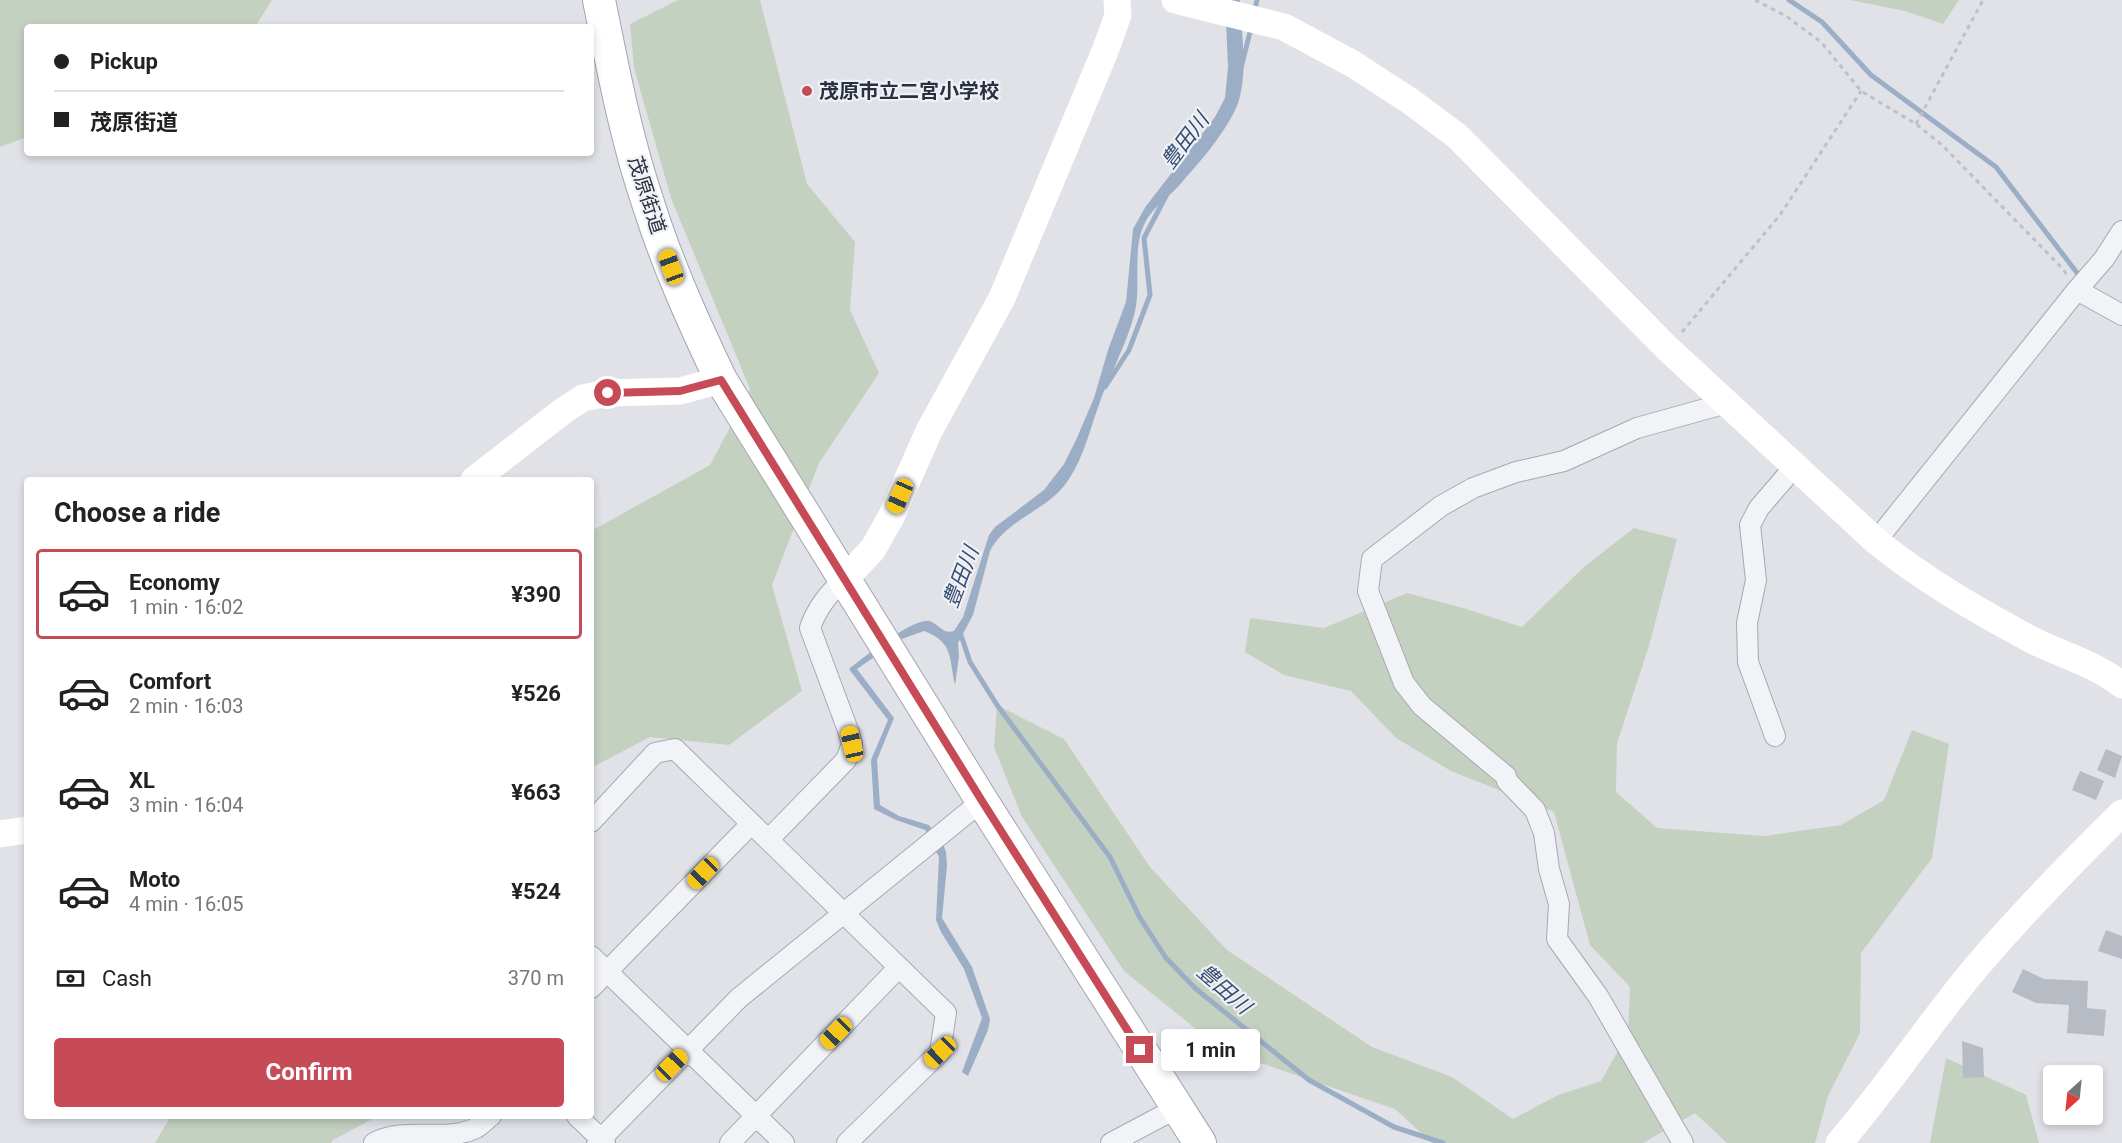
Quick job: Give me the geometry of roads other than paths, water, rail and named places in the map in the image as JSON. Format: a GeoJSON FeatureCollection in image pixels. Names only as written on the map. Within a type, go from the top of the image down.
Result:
{"type":"FeatureCollection","features":[{"type":"Feature","properties":{"kind":"main road","name":"茂原街道"},"geometry":{"type":"LineString","coordinates":[[599,0],[628,132],[648,205],[693,320],[721,380],[982,801],[1200,1143]]}},
{"type":"Feature","properties":{"kind":"street"},"geometry":{"type":"LineString","coordinates":[[769,839],[846,760],[851,751],[849,733],[810,628],[835,587],[873,549],[891,517],[929,431],[1002,298],[1105,51],[1118,15],[1118,0]]}},
{"type":"Feature","properties":{"kind":"street"},"geometry":{"type":"LineString","coordinates":[[1175,0],[1284,27],[1353,64],[1410,101],[1457,136],[1668,349],[1903,564],[2033,640],[2119,680]]}},
{"type":"Feature","properties":{"kind":"street"},"geometry":{"type":"LineString","coordinates":[[1876,541],[2104,259],[2122,231]]}},
{"type":"Feature","properties":{"kind":"street"},"geometry":{"type":"LineString","coordinates":[[2077,290],[2122,315]]}},
{"type":"Feature","properties":{"kind":"street"},"geometry":{"type":"LineString","coordinates":[[478,477],[583,398],[608,393],[680,391],[721,380]]}},
{"type":"Feature","properties":{"kind":"street"},"geometry":{"type":"LineString","coordinates":[[1683,1143],[1598,996],[1557,939],[1559,903],[1549,869],[1544,833],[1534,810],[1506,776],[1422,706],[1404,683],[1368,591],[1372,559],[1442,506],[1473,488],[1516,472],[1564,461],[1637,428],[1727,403]]}},
{"type":"Feature","properties":{"kind":"street"},"geometry":{"type":"LineString","coordinates":[[1775,736],[1748,662],[1747,623],[1756,580],[1750,525],[1759,508],[1795,466]]}},
{"type":"Feature","properties":{"kind":"street"},"geometry":{"type":"LineString","coordinates":[[594,819],[655,753],[675,749],[946,1013],[940,1052],[846,1143]]}},
{"type":"Feature","properties":{"kind":"street"},"geometry":{"type":"LineString","coordinates":[[580,1119],[601,1142],[686,1050],[739,998],[982,801]]}},
{"type":"Feature","properties":{"kind":"street"},"geometry":{"type":"LineString","coordinates":[[1839,1143],[1967,978],[2007,931],[2122,813]]}},
{"type":"Feature","properties":{"kind":"street"},"geometry":{"type":"LineString","coordinates":[[594,985],[751,824]]}},
{"type":"Feature","properties":{"kind":"street"},"geometry":{"type":"LineString","coordinates":[[0,834],[24,830]]}},
{"type":"Feature","properties":{"kind":"street"},"geometry":{"type":"LineString","coordinates":[[594,959],[784,1143]]}},
{"type":"Feature","properties":{"kind":"street"},"geometry":{"type":"LineString","coordinates":[[730,1143],[899,967]]}},
{"type":"Feature","properties":{"kind":"street"},"geometry":{"type":"LineString","coordinates":[[1112,1143],[1177,1108]]}},
{"type":"Feature","properties":{"kind":"street"},"geometry":{"type":"LineString","coordinates":[[374,1143],[393,1137],[459,1138],[488,1119]]}},
{"type":"Feature","properties":{"kind":"water"},"geometry":{"type":"Polygon","coordinates":[[[1225,0],[1240,0],[1244,63],[1239,100],[1215,143],[1157,207],[1144,225],[1139,243],[1134,317],[1075,470],[1061,490],[1007,530],[990,551],[973,615],[958,643],[959,656],[955,685],[945,646],[934,635],[924,631],[899,640],[857,669],[894,718],[877,760],[880,805],[899,816],[929,825],[946,852],[947,866],[942,918],[972,967],[990,1019],[988,1030],[968,1076],[962,1072],[982,1018],[964,969],[936,920],[939,857],[925,830],[874,809],[871,760],[888,720],[849,669],[900,632],[922,622],[929,621],[943,630],[954,631],[963,617],[989,535],[995,527],[1044,490],[1064,464],[1094,398],[1108,350],[1126,302],[1133,229],[1146,206],[1215,117],[1225,98],[1228,67],[1225,0]]]}},
{"type":"Feature","properties":{"kind":"waterway","name":"豊田川"},"geometry":{"type":"LineString","coordinates":[[1254,13],[1257,0]]}},
{"type":"Feature","properties":{"kind":"waterway"},"geometry":{"type":"LineString","coordinates":[[1789,0],[1822,22],[1871,75],[1996,167],[2081,278]]}},
{"type":"Feature","properties":{"kind":"waterway","name":"豊田川"},"geometry":{"type":"LineString","coordinates":[[1241,68],[1251,28]]}},
{"type":"Feature","properties":{"kind":"waterway","name":"豊田川"},"geometry":{"type":"LineString","coordinates":[[1105,387],[1129,350],[1150,295],[1144,238],[1167,194]]}},
{"type":"Feature","properties":{"kind":"waterway","name":"豊田川"},"geometry":{"type":"LineString","coordinates":[[960,632],[970,662],[997,705],[1110,857],[1140,918],[1166,958],[1196,989],[1309,1080],[1394,1127],[1443,1143]]}},
{"type":"Feature","properties":{"kind":"place","name":"茂原市立二宮小学校"},"geometry":{"type":"Point","coordinates":[807,91]}}]}
